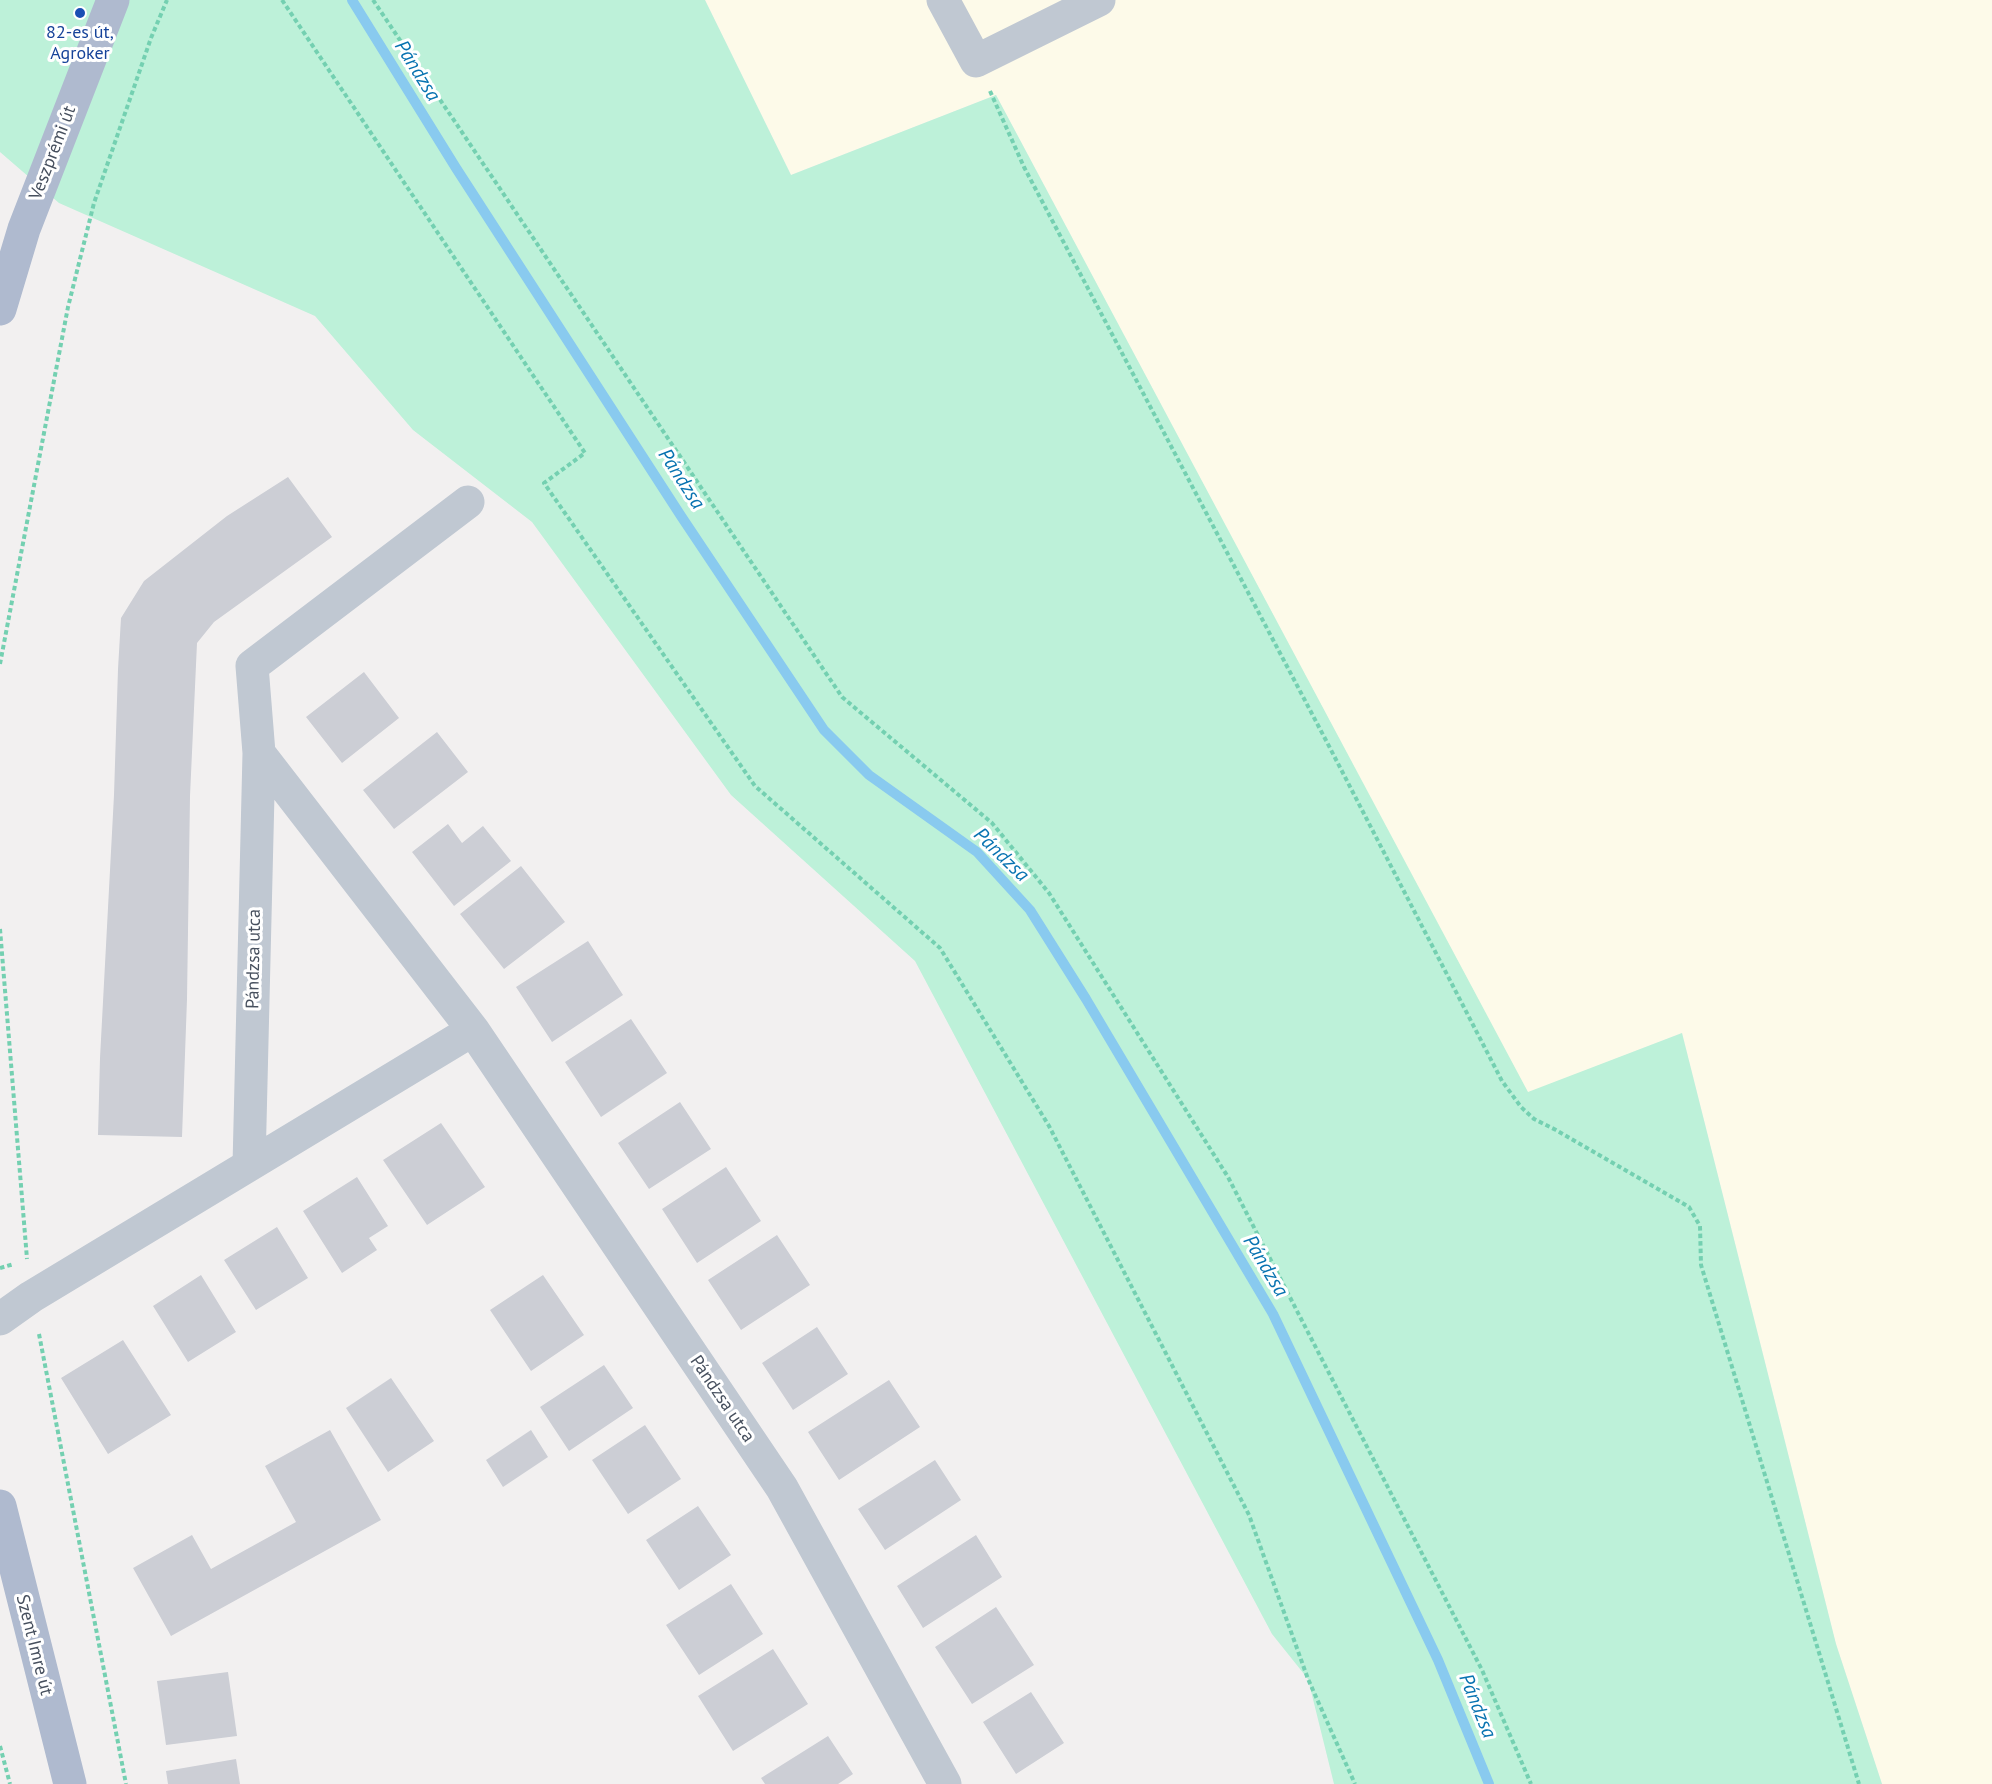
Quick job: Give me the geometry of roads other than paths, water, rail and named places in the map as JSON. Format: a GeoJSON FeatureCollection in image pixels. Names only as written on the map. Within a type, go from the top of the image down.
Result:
{"type":"FeatureCollection","features":[{"type":"Feature","properties":{"kind":"main road","name":"Veszprémi út"},"geometry":{"type":"LineString","coordinates":[[0,309],[24,229],[113,0]]}},
{"type":"Feature","properties":{"kind":"main road","name":"Szent Imre út"},"geometry":{"type":"LineString","coordinates":[[0,1512],[70,1784]]}},
{"type":"Feature","properties":{"kind":"street"},"geometry":{"type":"LineString","coordinates":[[944,0],[976,61],[1099,0]]}},
{"type":"Feature","properties":{"kind":"street","name":"Pándzsa utca"},"geometry":{"type":"LineString","coordinates":[[249,1165],[259,753],[252,666],[468,502]]}},
{"type":"Feature","properties":{"kind":"street","name":"Pándzsa utca"},"geometry":{"type":"LineString","coordinates":[[259,753],[473,1030],[782,1488],[945,1784]]}},
{"type":"Feature","properties":{"kind":"street"},"geometry":{"type":"LineString","coordinates":[[0,1319],[31,1297],[473,1030]]}},
{"type":"Feature","properties":{"kind":"waterway","name":"Pándzsa"},"geometry":{"type":"LineString","coordinates":[[352,0],[456,168],[681,516],[824,730],[869,775],[977,852],[1030,910],[1086,999],[1273,1314],[1438,1660],[1489,1784]]}},
{"type":"Feature","properties":{"kind":"place","name":"82-es út, Agroker"},"geometry":{"type":"Point","coordinates":[80,13]}}]}
